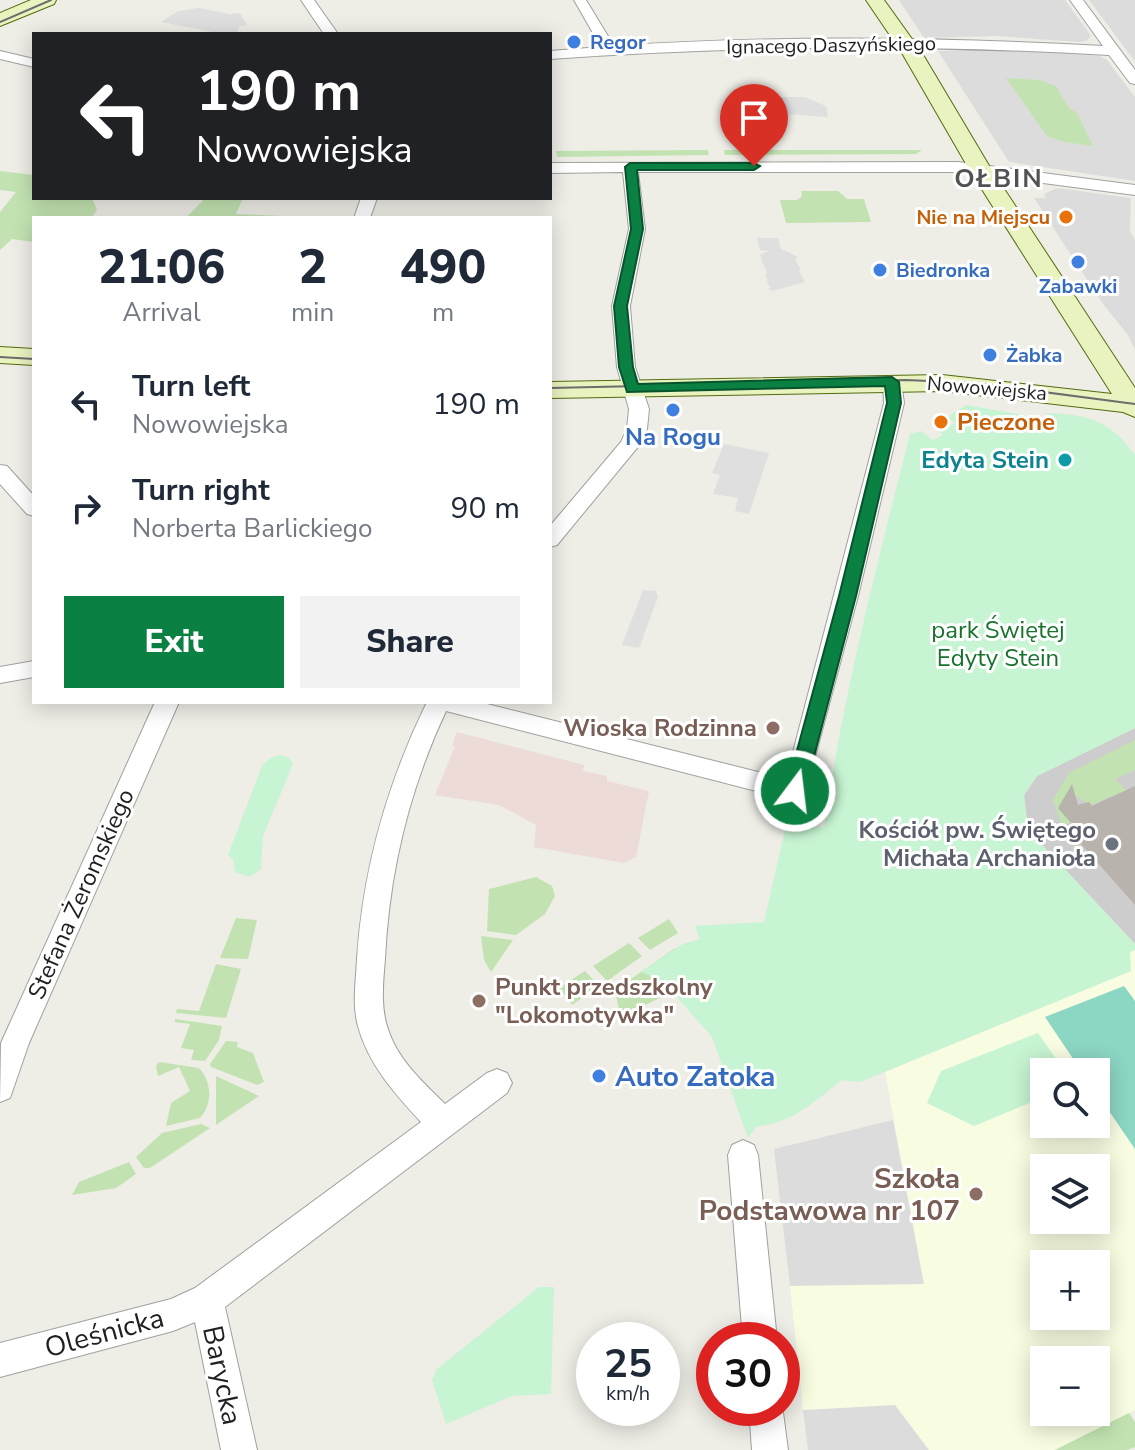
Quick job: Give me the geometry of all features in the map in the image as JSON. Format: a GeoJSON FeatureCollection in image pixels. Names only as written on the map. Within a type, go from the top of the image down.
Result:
{"type":"FeatureCollection","features":[{"type":"Feature","properties":{"kind":"main road"},"geometry":{"type":"LineString","coordinates":[[0,20],[47,0]]}},
{"type":"Feature","properties":{"kind":"main road"},"geometry":{"type":"LineString","coordinates":[[875,0],[1134,406]]}},
{"type":"Feature","properties":{"kind":"main road"},"geometry":{"type":"LineString","coordinates":[[0,355],[32,357]]}},
{"type":"Feature","properties":{"kind":"main road","name":"Nowowiejska"},"geometry":{"type":"LineString","coordinates":[[552,390],[892,382],[992,387],[1134,406]]}},
{"type":"Feature","properties":{"kind":"street"},"geometry":{"type":"LineString","coordinates":[[307,0],[330,32]]}},
{"type":"Feature","properties":{"kind":"street"},"geometry":{"type":"LineString","coordinates":[[580,0],[609,50]]}},
{"type":"Feature","properties":{"kind":"street"},"geometry":{"type":"LineString","coordinates":[[1076,0],[1134,78]]}},
{"type":"Feature","properties":{"kind":"street","name":"Ignacego Daszyńskiego"},"geometry":{"type":"LineString","coordinates":[[552,55],[609,50],[905,43],[1010,44],[1113,51]]}},
{"type":"Feature","properties":{"kind":"street"},"geometry":{"type":"LineString","coordinates":[[0,55],[32,63]]}},
{"type":"Feature","properties":{"kind":"street"},"geometry":{"type":"LineString","coordinates":[[552,538],[635,436],[639,409],[626,367],[621,306],[637,229],[630,167]]}},
{"type":"Feature","properties":{"kind":"street"},"geometry":{"type":"LineString","coordinates":[[552,168],[980,169],[1135,190]]}},
{"type":"Feature","properties":{"kind":"street"},"geometry":{"type":"LineString","coordinates":[[449,704],[795,791],[894,403],[892,382]]}},
{"type":"Feature","properties":{"kind":"street"},"geometry":{"type":"LineString","coordinates":[[0,471],[32,507]]}},
{"type":"Feature","properties":{"kind":"street"},"geometry":{"type":"LineString","coordinates":[[0,675],[32,669]]}},
{"type":"Feature","properties":{"kind":"street","name":"Stefana Żeromskiego"},"geometry":{"type":"LineString","coordinates":[[0,1088],[15,1043],[166,704]]}},
{"type":"Feature","properties":{"kind":"street"},"geometry":{"type":"LineString","coordinates":[[440,704],[411,760],[392,817],[372,932],[370,1011],[381,1047],[413,1092],[442,1122]]}},
{"type":"Feature","properties":{"kind":"street","name":"Oleśnicka"},"geometry":{"type":"LineString","coordinates":[[0,1360],[173,1315],[207,1300],[497,1083]]}},
{"type":"Feature","properties":{"kind":"street"},"geometry":{"type":"LineString","coordinates":[[743,1155],[758,1322]]}},
{"type":"Feature","properties":{"kind":"street","name":"Barycka"},"geometry":{"type":"LineString","coordinates":[[207,1300],[239,1450]]}},
{"type":"Feature","properties":{"kind":"street"},"geometry":{"type":"LineString","coordinates":[[768,1426],[770,1450]]}},
{"type":"Feature","properties":{"kind":"shaded area"},"geometry":{"type":"Polygon","coordinates":[[[899,0],[1065,0],[1091,36],[1086,41],[1078,42],[996,36],[924,38],[899,0]]]}},
{"type":"Feature","properties":{"kind":"shaded area"},"geometry":{"type":"Polygon","coordinates":[[[1089,0],[1135,0],[1135,61],[1127,51],[1089,0]]]}},
{"type":"Feature","properties":{"kind":"shaded area"},"geometry":{"type":"Polygon","coordinates":[[[199,8],[240,13],[247,25],[239,27],[238,32],[213,32],[161,22],[178,11],[199,8]]]}},
{"type":"Feature","properties":{"kind":"shaded area"},"geometry":{"type":"Polygon","coordinates":[[[1012,49],[1100,56],[1107,60],[1135,97],[1135,181],[1009,162],[938,51],[1012,49]]]}},
{"type":"Feature","properties":{"kind":"shaded area"},"geometry":{"type":"Polygon","coordinates":[[[752,97],[804,97],[826,106],[828,117],[769,113],[767,108],[757,108],[752,97]]]}},
{"type":"Feature","properties":{"kind":"shaded area"},"geometry":{"type":"Polygon","coordinates":[[[1057,188],[1131,198],[1130,231],[1135,240],[1135,350],[1128,335],[1103,304],[1034,198],[1046,198],[1044,194],[1057,188]]]}},
{"type":"Feature","properties":{"kind":"shaded area"},"geometry":{"type":"Polygon","coordinates":[[[757,238],[778,238],[781,249],[798,257],[795,259],[805,282],[772,291],[768,289],[771,287],[767,284],[760,255],[769,251],[760,250],[757,238]]]}},
{"type":"Feature","properties":{"kind":"shaded area"},"geometry":{"type":"Polygon","coordinates":[[[724,444],[769,453],[749,514],[735,511],[738,498],[713,494],[720,475],[712,473],[724,444]]]}},
{"type":"Feature","properties":{"kind":"shaded area"},"geometry":{"type":"Polygon","coordinates":[[[643,590],[656,591],[658,597],[639,648],[622,645],[643,590]]]}},
{"type":"Feature","properties":{"kind":"shaded area"},"geometry":{"type":"Polygon","coordinates":[[[1135,728],[1135,944],[1028,830],[1024,795],[1037,776],[1135,728]]]}},
{"type":"Feature","properties":{"kind":"shaded area"},"geometry":{"type":"Polygon","coordinates":[[[457,732],[584,765],[583,771],[607,776],[607,781],[649,791],[636,857],[624,863],[534,847],[536,825],[499,805],[435,795],[455,746],[452,745],[457,732]]]}},
{"type":"Feature","properties":{"kind":"shaded area","name":"Szkoła Podstawowa nr 107"},"geometry":{"type":"Polygon","coordinates":[[[1135,950],[1135,1410],[1110,1422],[1110,1346],[1030,1346],[1030,1426],[1103,1426],[1055,1450],[929,1450],[895,1405],[803,1410],[800,1322],[794,1322],[790,1286],[924,1284],[885,1072],[1130,971],[1130,952],[1135,950]]]}},
{"type":"Feature","properties":{"kind":"shaded area"},"geometry":{"type":"Polygon","coordinates":[[[893,1120],[924,1285],[790,1286],[774,1149],[893,1120]]]}},
{"type":"Feature","properties":{"kind":"shaded area"},"geometry":{"type":"Polygon","coordinates":[[[895,1404],[929,1450],[808,1450],[803,1410],[895,1404]]]}},
{"type":"Feature","properties":{"kind":"green space"},"geometry":{"type":"Polygon","coordinates":[[[1006,78],[1039,80],[1056,86],[1069,108],[1077,113],[1093,146],[1047,136],[1006,78]]]}},
{"type":"Feature","properties":{"kind":"green space"},"geometry":{"type":"Polygon","coordinates":[[[708,150],[709,155],[557,157],[556,151],[708,150]]]}},
{"type":"Feature","properties":{"kind":"green space"},"geometry":{"type":"Polygon","coordinates":[[[724,150],[922,150],[916,154],[725,155],[724,150]]]}},
{"type":"Feature","properties":{"kind":"green space"},"geometry":{"type":"Polygon","coordinates":[[[0,171],[32,175],[32,200],[93,200],[97,210],[92,216],[32,216],[32,242],[12,239],[0,250],[0,212],[16,192],[0,190],[0,171]]]}},
{"type":"Feature","properties":{"kind":"green space"},"geometry":{"type":"Polygon","coordinates":[[[801,191],[838,191],[847,199],[864,199],[871,222],[786,223],[780,200],[797,200],[802,196],[801,191]]]}},
{"type":"Feature","properties":{"kind":"green space"},"geometry":{"type":"Polygon","coordinates":[[[203,200],[242,200],[236,214],[280,216],[188,216],[203,200]]]}},
{"type":"Feature","properties":{"kind":"green space","name":"park Świętej Edyty Stein"},"geometry":{"type":"Polygon","coordinates":[[[966,405],[1047,419],[1047,413],[1087,418],[1117,434],[1135,455],[1135,728],[1037,776],[1024,795],[1028,830],[1135,944],[1135,950],[1130,952],[1131,971],[860,1082],[842,1080],[792,1116],[757,1126],[748,1138],[712,1037],[663,981],[641,972],[681,945],[700,939],[695,926],[764,922],[787,821],[824,828],[851,679],[910,434],[921,431],[933,440],[943,435],[939,431],[955,423],[947,417],[966,405]]]}},
{"type":"Feature","properties":{"kind":"green space"},"geometry":{"type":"Polygon","coordinates":[[[1135,740],[1135,770],[1115,779],[1131,795],[1117,802],[1111,796],[1091,805],[1075,796],[1062,801],[1063,814],[1071,822],[1062,827],[1053,800],[1069,773],[1135,740]]]}},
{"type":"Feature","properties":{"kind":"green space"},"geometry":{"type":"Polygon","coordinates":[[[281,755],[293,764],[263,836],[261,869],[249,877],[235,872],[233,859],[228,855],[262,766],[270,758],[281,755]]]}},
{"type":"Feature","properties":{"kind":"green space"},"geometry":{"type":"Polygon","coordinates":[[[536,877],[552,886],[555,896],[545,914],[516,935],[487,931],[489,889],[536,877]]]}},
{"type":"Feature","properties":{"kind":"green space"},"geometry":{"type":"Polygon","coordinates":[[[236,918],[257,920],[248,959],[220,958],[236,918]]]}},
{"type":"Feature","properties":{"kind":"green space"},"geometry":{"type":"Polygon","coordinates":[[[669,919],[678,933],[650,950],[638,938],[669,919]]]}},
{"type":"Feature","properties":{"kind":"green space"},"geometry":{"type":"Polygon","coordinates":[[[481,936],[513,940],[491,972],[484,960],[481,936]]]}},
{"type":"Feature","properties":{"kind":"green space"},"geometry":{"type":"Polygon","coordinates":[[[689,942],[700,979],[626,1014],[619,1010],[615,990],[689,942]]]}},
{"type":"Feature","properties":{"kind":"green space"},"geometry":{"type":"Polygon","coordinates":[[[629,943],[642,956],[607,981],[593,966],[629,943]]]}},
{"type":"Feature","properties":{"kind":"green space"},"geometry":{"type":"Polygon","coordinates":[[[216,964],[241,969],[226,1018],[176,1013],[177,1009],[199,1011],[216,964]]]}},
{"type":"Feature","properties":{"kind":"green space"},"geometry":{"type":"Polygon","coordinates":[[[585,971],[599,986],[572,1005],[559,988],[585,971]]]}},
{"type":"Feature","properties":{"kind":"green space"},"geometry":{"type":"Polygon","coordinates":[[[1124,986],[1135,1001],[1135,1149],[1110,1112],[1110,1058],[1073,1058],[1045,1017],[1124,986]]]}},
{"type":"Feature","properties":{"kind":"green space"},"geometry":{"type":"Polygon","coordinates":[[[175,1019],[222,1026],[219,1040],[205,1061],[191,1060],[194,1050],[181,1048],[190,1024],[175,1022],[175,1019]]]}},
{"type":"Feature","properties":{"kind":"green space"},"geometry":{"type":"Polygon","coordinates":[[[1038,1033],[1055,1058],[1030,1058],[1030,1103],[974,1126],[927,1103],[941,1071],[1038,1033]]]}},
{"type":"Feature","properties":{"kind":"green space"},"geometry":{"type":"Polygon","coordinates":[[[226,1041],[238,1042],[237,1047],[253,1053],[264,1082],[257,1085],[211,1067],[226,1041]]]}},
{"type":"Feature","properties":{"kind":"green space"},"geometry":{"type":"Polygon","coordinates":[[[159,1062],[199,1068],[209,1093],[207,1106],[200,1118],[166,1126],[171,1103],[190,1091],[179,1067],[158,1076],[156,1066],[159,1062]]]}},
{"type":"Feature","properties":{"kind":"green space"},"geometry":{"type":"Polygon","coordinates":[[[216,1076],[259,1096],[216,1125],[216,1076]]]}},
{"type":"Feature","properties":{"kind":"green space"},"geometry":{"type":"Polygon","coordinates":[[[201,1124],[210,1128],[150,1168],[144,1168],[136,1157],[162,1133],[201,1124]]]}},
{"type":"Feature","properties":{"kind":"green space"},"geometry":{"type":"Polygon","coordinates":[[[129,1162],[136,1174],[116,1188],[72,1195],[79,1182],[129,1162]]]}},
{"type":"Feature","properties":{"kind":"green space"},"geometry":{"type":"Polygon","coordinates":[[[539,1287],[554,1287],[551,1394],[512,1396],[446,1424],[432,1380],[437,1369],[539,1287]]]}},
{"type":"Feature","properties":{"kind":"green space"},"geometry":{"type":"Polygon","coordinates":[[[1129,1413],[1135,1422],[1135,1447],[1127,1450],[1055,1450],[1103,1426],[1110,1426],[1110,1422],[1129,1413]]]}},
{"type":"Feature","properties":{"kind":"building","name":"Kościół pw. Świętego Michała Archanioła"},"geometry":{"type":"Polygon","coordinates":[[[1072,784],[1078,805],[1089,802],[1092,806],[1135,786],[1135,905],[1065,826],[1071,823],[1058,808],[1072,784]]]}},
{"type":"Feature","properties":{"kind":"tram line"},"geometry":{"type":"LineString","coordinates":[[0,22],[51,0]]}},
{"type":"Feature","properties":{"kind":"tram line"},"geometry":{"type":"LineString","coordinates":[[0,357],[32,359]]}},
{"type":"Feature","properties":{"kind":"tram line"},"geometry":{"type":"LineString","coordinates":[[552,388],[906,380],[975,383],[1135,404]]}},
{"type":"Feature","properties":{"kind":"place","name":"Regor"},"geometry":{"type":"Point","coordinates":[574,42]}},
{"type":"Feature","properties":{"kind":"place","name":"Nie na Miejscu"},"geometry":{"type":"Point","coordinates":[1066,217]}},
{"type":"Feature","properties":{"kind":"place","name":"Zabawki"},"geometry":{"type":"Point","coordinates":[1078,262]}},
{"type":"Feature","properties":{"kind":"place","name":"Biedronka"},"geometry":{"type":"Point","coordinates":[880,270]}},
{"type":"Feature","properties":{"kind":"place","name":"Żabka"},"geometry":{"type":"Point","coordinates":[990,355]}},
{"type":"Feature","properties":{"kind":"place","name":"Na Rogu"},"geometry":{"type":"Point","coordinates":[673,410]}},
{"type":"Feature","properties":{"kind":"place","name":"Pieczone"},"geometry":{"type":"Point","coordinates":[941,422]}},
{"type":"Feature","properties":{"kind":"place","name":"Edyta Stein"},"geometry":{"type":"Point","coordinates":[1065,460]}},
{"type":"Feature","properties":{"kind":"place","name":"Wioska Rodzinna"},"geometry":{"type":"Point","coordinates":[773,728]}},
{"type":"Feature","properties":{"kind":"place","name":"Kościół pw. Świętego Michała Archanioła"},"geometry":{"type":"Point","coordinates":[1112,844]}},
{"type":"Feature","properties":{"kind":"place","name":"Punkt przedszkolny \"Lokomotywka\""},"geometry":{"type":"Point","coordinates":[479,1001]}},
{"type":"Feature","properties":{"kind":"place","name":"Auto Zatoka"},"geometry":{"type":"Point","coordinates":[599,1076]}},
{"type":"Feature","properties":{"kind":"place","name":"Szkoła Podstawowa nr 107"},"geometry":{"type":"Point","coordinates":[976,1194]}},
{"type":"Feature","properties":{"kind":"district","name":"OŁBIN"},"geometry":{"type":"Point","coordinates":[999,178]}},
{"type":"Feature","properties":{"kind":"route"},"geometry":{"type":"LineString","coordinates":[[754,166],[630,167],[637,229],[621,306],[626,367],[632,389],[892,382],[894,403],[795,791]]}}]}
